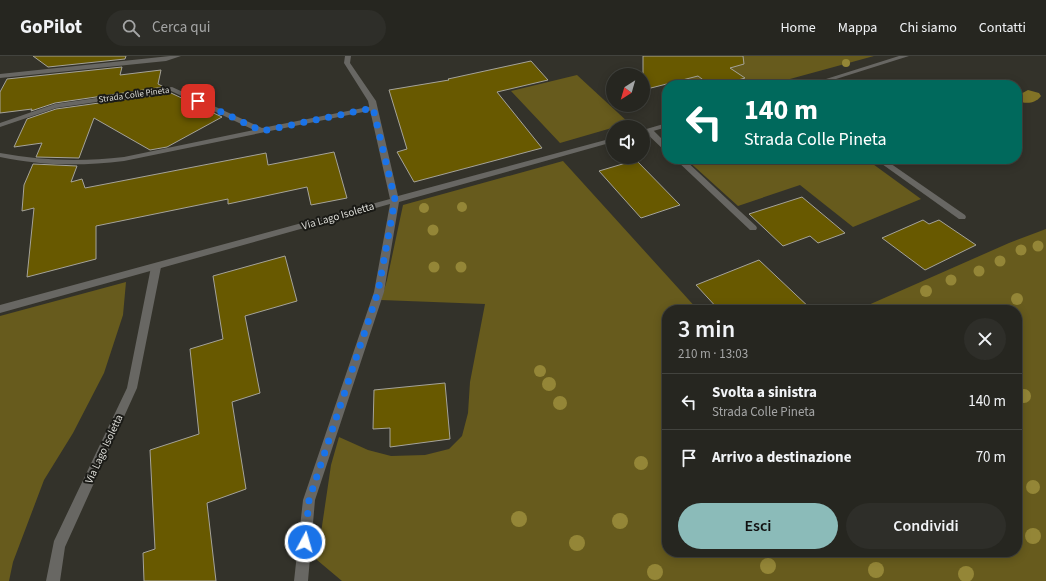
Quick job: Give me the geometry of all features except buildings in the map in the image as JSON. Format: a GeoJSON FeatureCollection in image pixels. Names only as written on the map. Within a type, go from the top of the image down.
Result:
{"type":"FeatureCollection","features":[{"type":"Feature","properties":{"kind":"street"},"geometry":{"type":"LineString","coordinates":[[0,76],[166,59],[178,56]]}},
{"type":"Feature","properties":{"kind":"street"},"geometry":{"type":"LineString","coordinates":[[301,581],[309,500],[378,292],[395,200],[372,101],[347,63],[348,56]]}},
{"type":"Feature","properties":{"kind":"street"},"geometry":{"type":"LineString","coordinates":[[827,80],[906,56]]}},
{"type":"Feature","properties":{"kind":"street","name":"Strada Colle Pineta"},"geometry":{"type":"LineString","coordinates":[[0,125],[55,106],[172,89],[262,131]]}},
{"type":"Feature","properties":{"kind":"street"},"geometry":{"type":"LineString","coordinates":[[0,155],[44,163],[97,163],[124,159],[373,108]]}},
{"type":"Feature","properties":{"kind":"street"},"geometry":{"type":"LineString","coordinates":[[650,130],[662,126]]}},
{"type":"Feature","properties":{"kind":"street"},"geometry":{"type":"LineString","coordinates":[[650,134],[662,144]]}},
{"type":"Feature","properties":{"kind":"street","name":"Via Lago Isoletta"},"geometry":{"type":"LineString","coordinates":[[0,309],[606,142]]}},
{"type":"Feature","properties":{"kind":"street"},"geometry":{"type":"LineString","coordinates":[[684,164],[752,228]]}},
{"type":"Feature","properties":{"kind":"street"},"geometry":{"type":"LineString","coordinates":[[886,164],[962,217]]}},
{"type":"Feature","properties":{"kind":"street","name":"Via Lago Isoletta"},"geometry":{"type":"LineString","coordinates":[[53,581],[58,546],[132,388],[156,267]]}},
{"type":"Feature","properties":{"kind":"shaded area"},"geometry":{"type":"Polygon","coordinates":[[[655,56],[874,56],[786,80],[686,80],[655,56]]]}},
{"type":"Feature","properties":{"kind":"shaded area"},"geometry":{"type":"Polygon","coordinates":[[[577,75],[606,102],[606,112],[617,112],[626,120],[606,120],[606,130],[560,143],[511,91],[577,75]]]}},
{"type":"Feature","properties":{"kind":"shaded area"},"geometry":{"type":"Polygon","coordinates":[[[1028,90],[1039,93],[1041,96],[1036,101],[1024,103],[1022,102],[1022,93],[1028,90]]]}},
{"type":"Feature","properties":{"kind":"shaded area"},"geometry":{"type":"Polygon","coordinates":[[[563,161],[693,305],[662,305],[662,557],[1022,557],[1022,305],[868,305],[1009,243],[1046,229],[1046,581],[342,581],[317,560],[331,465],[339,437],[368,450],[391,456],[425,455],[449,449],[462,436],[468,413],[470,382],[485,304],[381,300],[387,280],[403,205],[563,161]]]}},
{"type":"Feature","properties":{"kind":"shaded area"},"geometry":{"type":"Polygon","coordinates":[[[692,164],[873,164],[921,199],[853,227],[800,185],[738,206],[692,164]]]}},
{"type":"Feature","properties":{"kind":"shaded area"},"geometry":{"type":"Polygon","coordinates":[[[126,282],[123,315],[104,373],[73,433],[44,480],[13,562],[9,581],[0,581],[0,316],[126,282]]]}},
{"type":"Feature","properties":{"kind":"route"},"geometry":{"type":"LineString","coordinates":[[198,101],[262,131],[373,108],[395,200],[378,292],[309,500],[305,542]]}}]}
